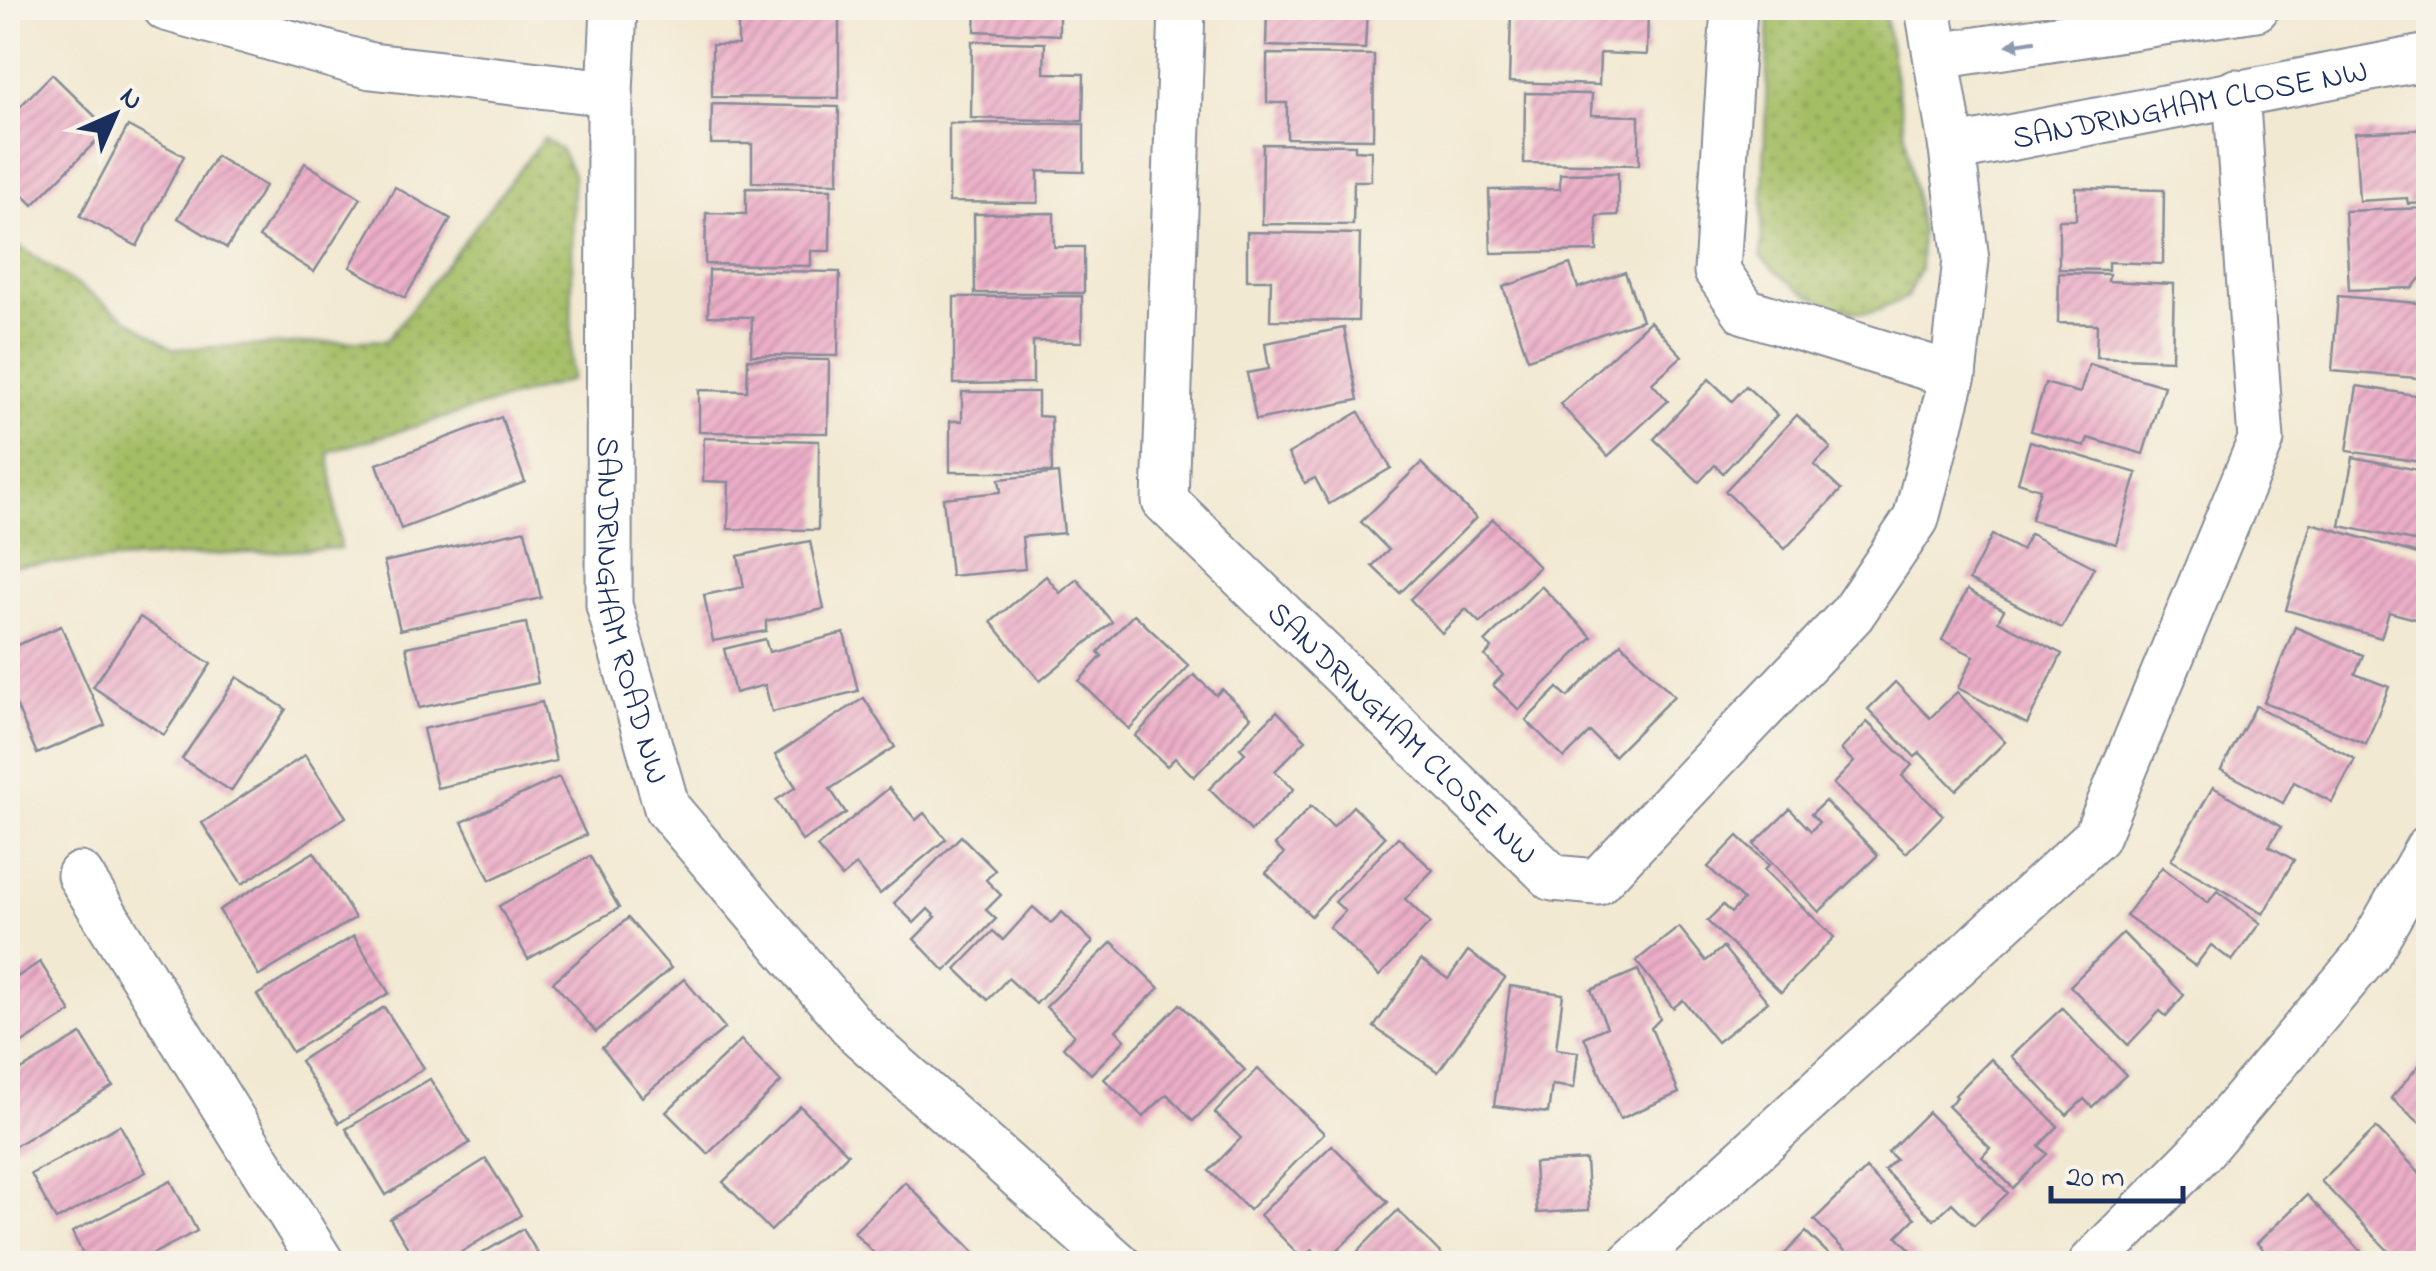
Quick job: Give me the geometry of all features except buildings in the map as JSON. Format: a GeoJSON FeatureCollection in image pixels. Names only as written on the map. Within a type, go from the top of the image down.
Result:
{"type":"FeatureCollection","features":[{"type":"Feature","properties":{"kind":"street"},"geometry":{"type":"LineString","coordinates":[[166,8],[370,66],[610,93]]}},
{"type":"Feature","properties":{"kind":"street","name":"SANDRINGHAM ROAD NW"},"geometry":{"type":"LineString","coordinates":[[614,8],[610,93],[609,606],[667,808],[857,1032],[1118,1264]]}},
{"type":"Feature","properties":{"kind":"street","name":"SANDRINGHAM CLOSE NW"},"geometry":{"type":"LineString","coordinates":[[1182,8],[1165,500],[1553,878],[1597,882],[1852,614],[1916,519],[1954,375],[1966,260],[1928,8]]}},
{"type":"Feature","properties":{"kind":"street"},"geometry":{"type":"LineString","coordinates":[[1734,8],[1718,271],[1745,311],[1954,375]]}},
{"type":"Feature","properties":{"kind":"street"},"geometry":{"type":"LineString","coordinates":[[1937,56],[2256,8]]}},
{"type":"Feature","properties":{"kind":"street","name":"SANDRINGHAM CLOSE NW"},"geometry":{"type":"LineString","coordinates":[[1952,149],[2428,57]]}},
{"type":"Feature","properties":{"kind":"street"},"geometry":{"type":"LineString","coordinates":[[1630,1264],[2096,838],[2261,440],[2236,92]]}},
{"type":"Feature","properties":{"kind":"street"},"geometry":{"type":"LineString","coordinates":[[2090,1264],[2198,1155],[2367,955],[2428,848]]}},
{"type":"Feature","properties":{"kind":"street"},"geometry":{"type":"LineString","coordinates":[[80,875],[322,1264]]}},
{"type":"Feature","properties":{"kind":"green space"},"geometry":{"type":"Polygon","coordinates":[[[1769,8],[1884,8],[1921,230],[1920,269],[1907,297],[1879,310],[1863,313],[1820,300],[1795,286],[1761,257],[1769,8]]]}},
{"type":"Feature","properties":{"kind":"green space"},"geometry":{"type":"Polygon","coordinates":[[[544,138],[561,150],[573,174],[571,380],[329,452],[340,548],[8,566],[8,239],[173,349],[387,340],[544,138]]]}}]}
